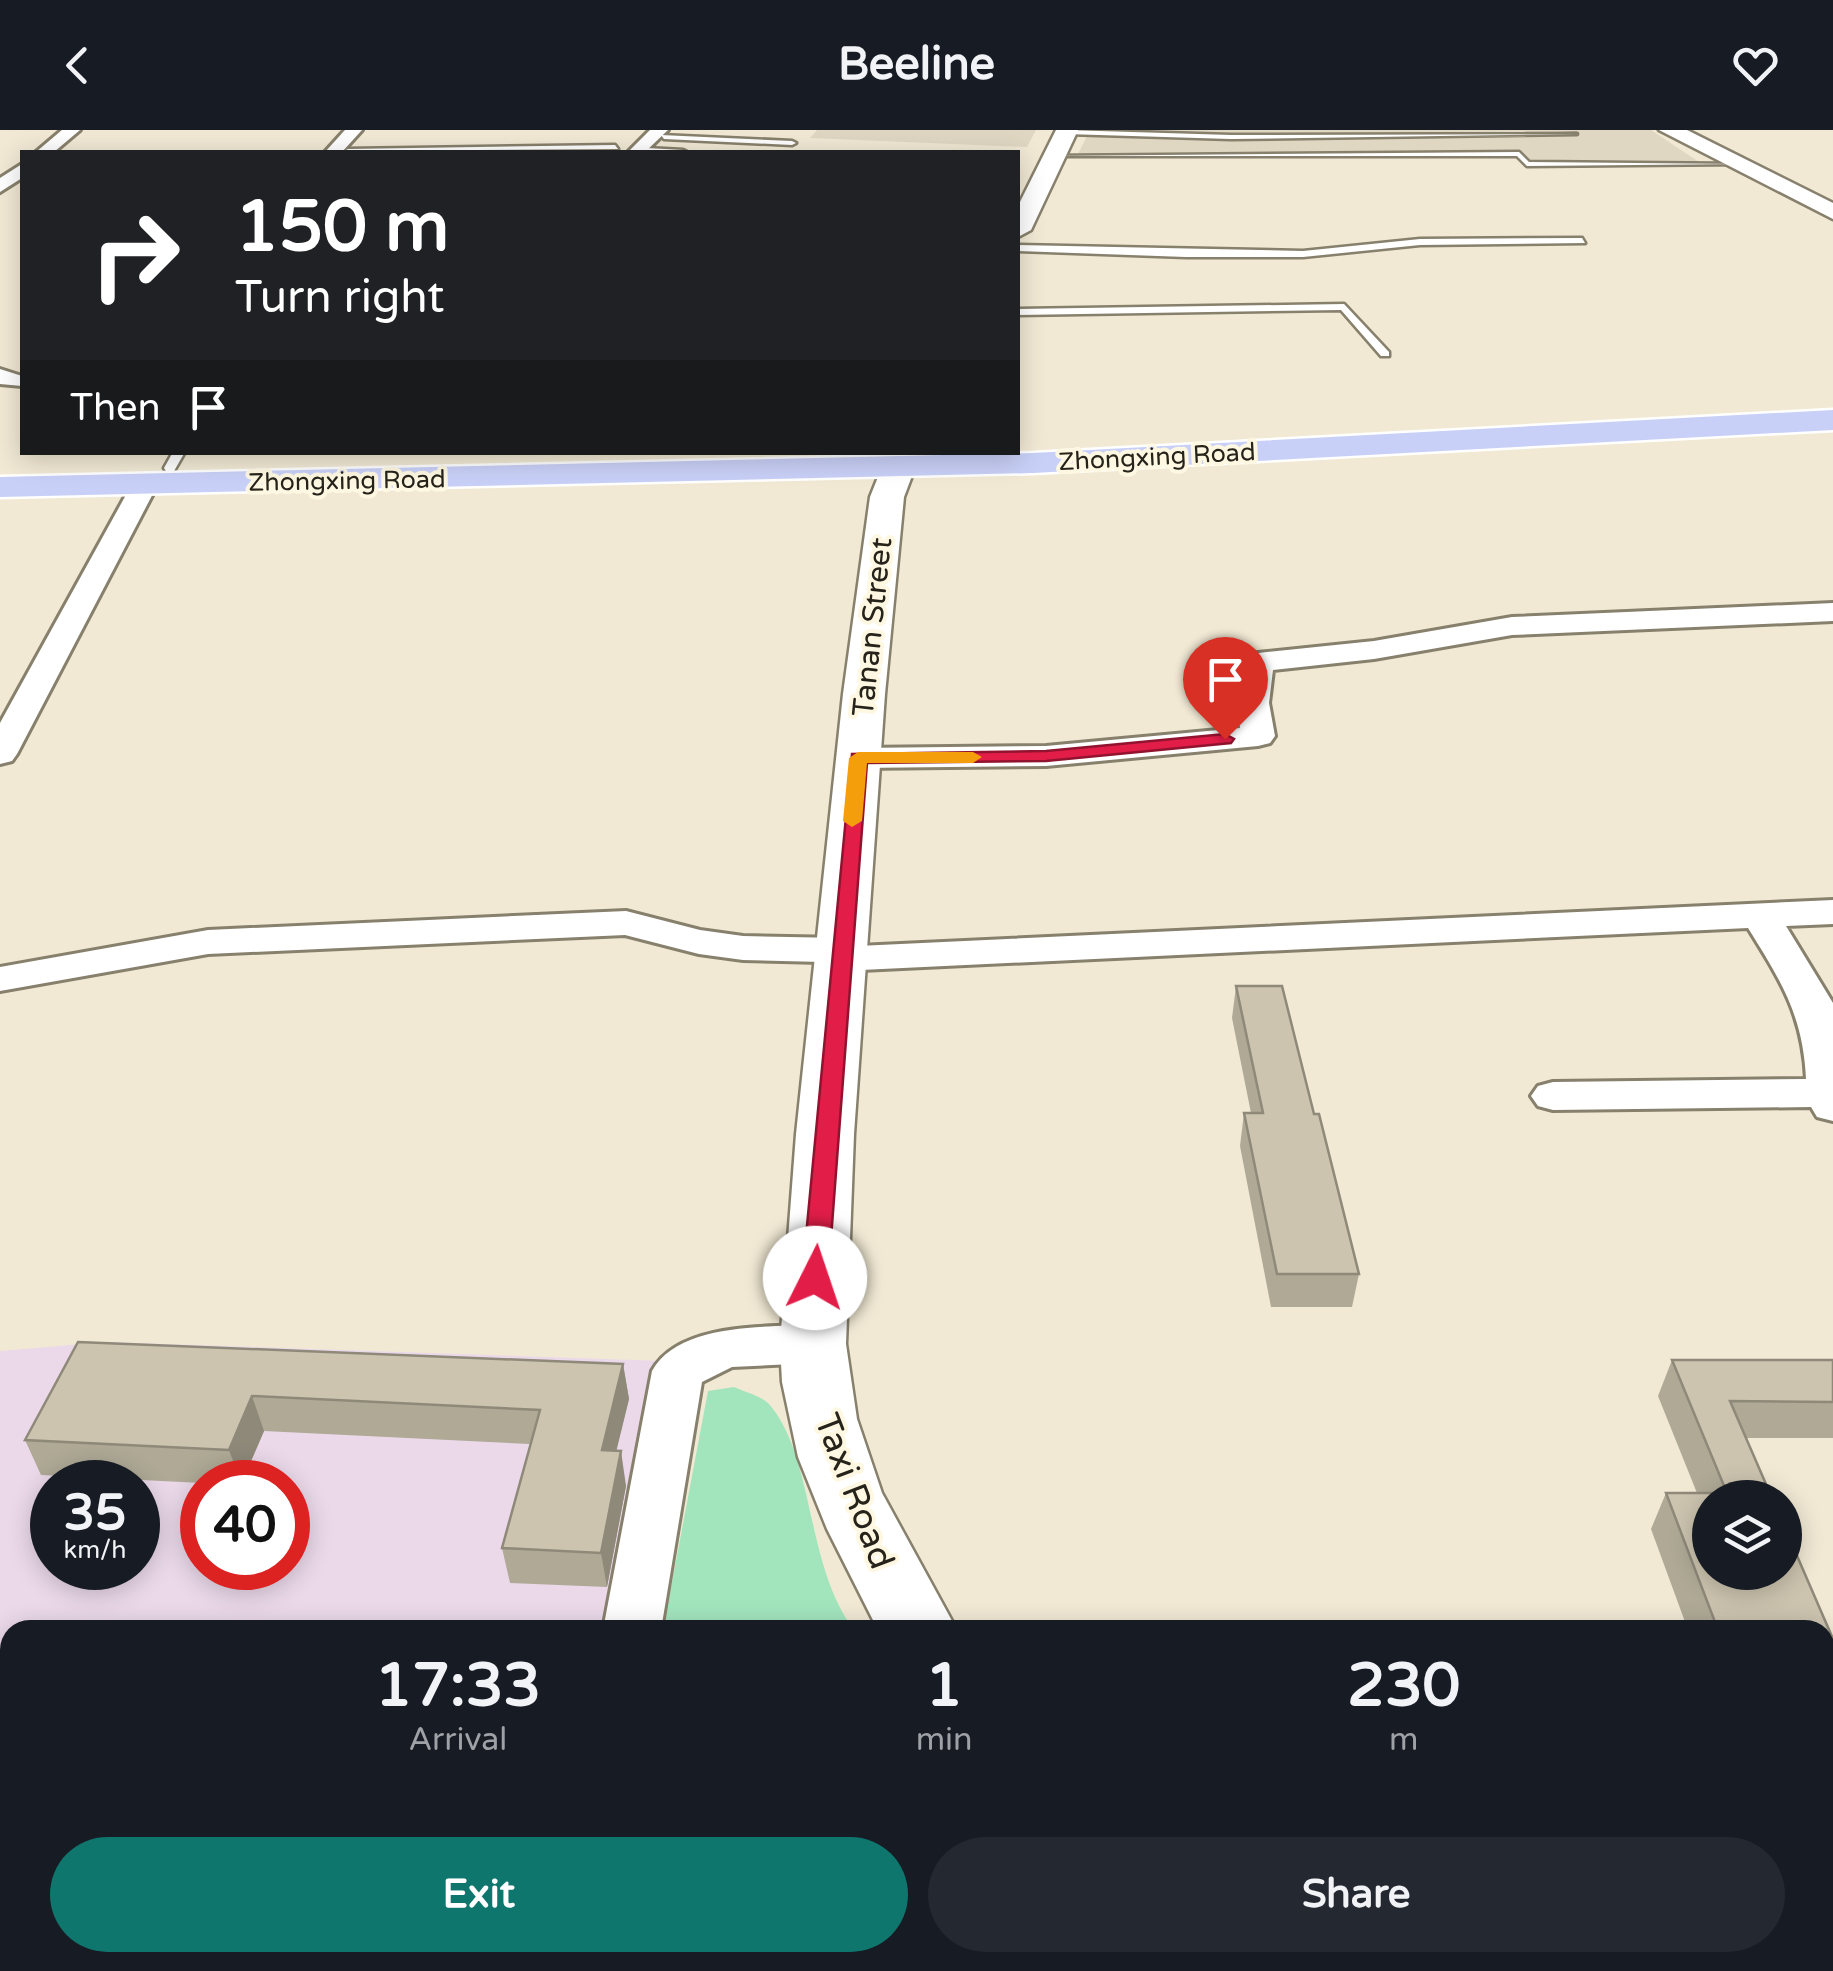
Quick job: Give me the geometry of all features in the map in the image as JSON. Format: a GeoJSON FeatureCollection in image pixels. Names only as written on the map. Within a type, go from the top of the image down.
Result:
{"type":"FeatureCollection","features":[{"type":"Feature","properties":{"kind":"main road","name":"Zhongxing Road"},"geometry":{"type":"LineString","coordinates":[[1020,448],[1833,406]]}},
{"type":"Feature","properties":{"kind":"main road","name":"Zhongxing Road"},"geometry":{"type":"LineString","coordinates":[[1020,453],[1833,420]]}},
{"type":"Feature","properties":{"kind":"main road","name":"Zhongxing Road"},"geometry":{"type":"LineString","coordinates":[[0,472],[975,455]]}},
{"type":"Feature","properties":{"kind":"main road","name":"Zhongxing Road"},"geometry":{"type":"LineString","coordinates":[[0,487],[165,468]]}},
{"type":"Feature","properties":{"kind":"street"},"geometry":{"type":"LineString","coordinates":[[47,150],[72,130]]}},
{"type":"Feature","properties":{"kind":"street"},"geometry":{"type":"LineString","coordinates":[[1670,130],[1833,212]]}},
{"type":"Feature","properties":{"kind":"street"},"geometry":{"type":"LineString","coordinates":[[1020,226],[1067,131]]}},
{"type":"Feature","properties":{"kind":"street"},"geometry":{"type":"LineString","coordinates":[[639,150],[665,132]]}},
{"type":"Feature","properties":{"kind":"street","name":"Tanan Street"},"geometry":{"type":"LineString","coordinates":[[813,1344],[825,1134],[858,758],[887,497],[901,458]]}},
{"type":"Feature","properties":{"kind":"street"},"geometry":{"type":"LineString","coordinates":[[0,754],[165,468]]}},
{"type":"Feature","properties":{"kind":"street"},"geometry":{"type":"LineString","coordinates":[[858,758],[1046,756],[1258,736],[1253,702],[1258,662],[1336,656],[1466,630],[1833,612]]}},
{"type":"Feature","properties":{"kind":"street"},"geometry":{"type":"LineString","coordinates":[[0,979],[208,942],[626,923],[699,942],[841,955],[1833,912]]}},
{"type":"Feature","properties":{"kind":"street"},"geometry":{"type":"LineString","coordinates":[[1554,1096],[1830,1100],[1826,1046],[1816,1010],[1761,917]]}},
{"type":"Feature","properties":{"kind":"street"},"geometry":{"type":"LineString","coordinates":[[634,1620],[678,1372],[725,1348],[813,1344]]}},
{"type":"Feature","properties":{"kind":"street","name":"Taxi Road"},"geometry":{"type":"LineString","coordinates":[[813,1344],[813,1374],[839,1466],[862,1528],[913,1620]]}},
{"type":"Feature","properties":{"kind":"lane"},"geometry":{"type":"LineString","coordinates":[[1067,131],[1231,138],[1574,134]]}},
{"type":"Feature","properties":{"kind":"lane"},"geometry":{"type":"LineString","coordinates":[[665,132],[792,142]]}},
{"type":"Feature","properties":{"kind":"lane"},"geometry":{"type":"LineString","coordinates":[[451,150],[615,147]]}},
{"type":"Feature","properties":{"kind":"lane"},"geometry":{"type":"LineString","coordinates":[[1054,156],[1518,154],[1528,164],[1738,164]]}},
{"type":"Feature","properties":{"kind":"lane"},"geometry":{"type":"LineString","coordinates":[[1020,248],[1284,254],[1420,242],[1582,241]]}},
{"type":"Feature","properties":{"kind":"lane"},"geometry":{"type":"LineString","coordinates":[[1020,312],[1344,307],[1385,354]]}},
{"type":"Feature","properties":{"kind":"shaded area"},"geometry":{"type":"Polygon","coordinates":[[[817,130],[1036,130],[1027,147],[810,138],[817,130]]]}},
{"type":"Feature","properties":{"kind":"shaded area"},"geometry":{"type":"Polygon","coordinates":[[[1090,130],[1651,130],[1699,162],[1533,164],[1519,153],[1078,154],[1090,130]]]}},
{"type":"Feature","properties":{"kind":"shaded area"},"geometry":{"type":"Polygon","coordinates":[[[106,1342],[664,1361],[608,1620],[0,1620],[0,1351],[106,1342]]]}},
{"type":"Feature","properties":{"kind":"green space"},"geometry":{"type":"Polygon","coordinates":[[[734,1387],[757,1396],[769,1404],[784,1426],[795,1453],[827,1575],[848,1620],[665,1620],[708,1391],[734,1387]]]}},
{"type":"Feature","properties":{"kind":"building"},"geometry":{"type":"Polygon","coordinates":[[[1236,986],[1282,986],[1359,1274],[1277,1274],[1244,1113],[1263,1113],[1236,986]]]}},
{"type":"Feature","properties":{"kind":"building"},"geometry":{"type":"Polygon","coordinates":[[[78,1342],[623,1364],[602,1450],[621,1451],[601,1553],[502,1548],[540,1410],[252,1396],[229,1450],[25,1440],[78,1342]]]}},
{"type":"Feature","properties":{"kind":"building"},"geometry":{"type":"Polygon","coordinates":[[[1672,1360],[1833,1360],[1833,1402],[1730,1401],[1764,1480],[1722,1480],[1672,1360]]]}},
{"type":"Feature","properties":{"kind":"building"},"geometry":{"type":"Polygon","coordinates":[[[1666,1493],[1692,1493],[1692,1562],[1666,1493]]]}},
{"type":"Feature","properties":{"kind":"building"},"geometry":{"type":"Polygon","coordinates":[[[1802,1567],[1825,1620],[1714,1620],[1703,1590],[1802,1590],[1802,1567]]]}},
{"type":"Feature","properties":{"kind":"slow traffic"},"geometry":{"type":"LineString","coordinates":[[852,821],[858,758],[973,757]]}},
{"type":"Feature","properties":{"kind":"route"},"geometry":{"type":"LineString","coordinates":[[815,1278],[858,758],[1046,756],[1225,739]]}}]}
